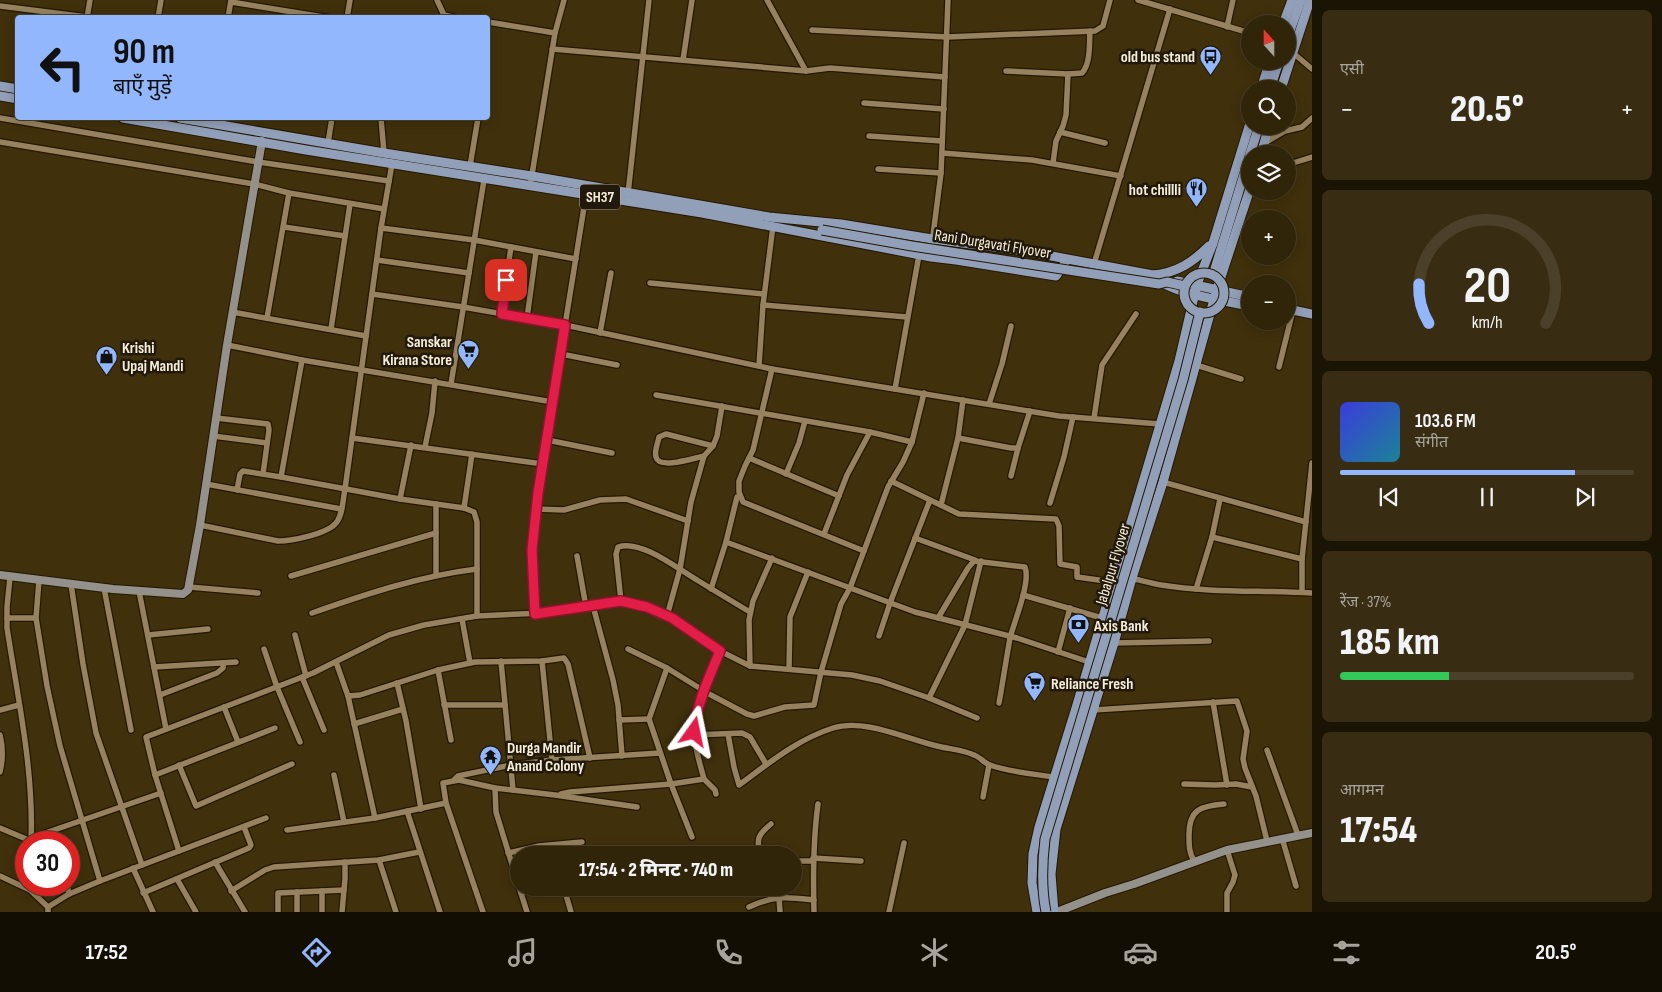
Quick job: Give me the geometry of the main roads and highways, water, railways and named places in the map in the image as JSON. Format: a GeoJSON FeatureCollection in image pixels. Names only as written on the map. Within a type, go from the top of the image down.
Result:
{"type":"FeatureCollection","features":[{"type":"Feature","properties":{"kind":"main road"},"geometry":{"type":"LineString","coordinates":[[1286,15],[1292,0]]}},
{"type":"Feature","properties":{"kind":"main road"},"geometry":{"type":"LineString","coordinates":[[1296,15],[1301,0]]}},
{"type":"Feature","properties":{"kind":"main road"},"geometry":{"type":"LineString","coordinates":[[1284,80],[1310,0]]}},
{"type":"Feature","properties":{"kind":"main road"},"geometry":{"type":"LineString","coordinates":[[0,86],[15,88]]}},
{"type":"Feature","properties":{"kind":"main road"},"geometry":{"type":"LineString","coordinates":[[0,96],[15,98]]}},
{"type":"Feature","properties":{"kind":"main road","name":"SH37"},"geometry":{"type":"LineString","coordinates":[[135,120],[484,180],[586,195],[628,197],[919,255],[1056,276],[1068,259]]}},
{"type":"Feature","properties":{"kind":"main road"},"geometry":{"type":"LineString","coordinates":[[211,120],[384,153],[532,176],[628,197],[769,217],[841,224],[1068,259],[1156,280],[1167,286],[1194,294],[1241,304]]}},
{"type":"Feature","properties":{"kind":"main road"},"geometry":{"type":"LineString","coordinates":[[1037,912],[1032,883],[1033,854],[1038,827],[1076,708],[1179,361],[1196,284],[1213,243],[1246,135]]}},
{"type":"Feature","properties":{"kind":"main road"},"geometry":{"type":"LineString","coordinates":[[1213,275],[1241,183]]}},
{"type":"Feature","properties":{"kind":"main road"},"geometry":{"type":"LineString","coordinates":[[1056,912],[1051,874],[1056,829],[1163,482],[1217,289],[1246,200]]}},
{"type":"Feature","properties":{"kind":"main road","name":"Rani Durgavati Flyover"},"geometry":{"type":"LineString","coordinates":[[807,221],[822,230]]}},
{"type":"Feature","properties":{"kind":"main road","name":"Rani Durgavati Flyover"},"geometry":{"type":"LineString","coordinates":[[802,232],[822,230],[912,246],[1156,280],[1184,289]]}},
{"type":"Feature","properties":{"kind":"main road"},"geometry":{"type":"LineString","coordinates":[[1156,280],[1179,270],[1202,254],[1213,243]]}},
{"type":"Feature","properties":{"kind":"main road"},"geometry":{"type":"LineString","coordinates":[[1200,273],[1213,275],[1222,284],[1223,297],[1217,308],[1211,311],[1200,312],[1188,305],[1184,299],[1184,289],[1189,279],[1194,275],[1200,273]]}},
{"type":"Feature","properties":{"kind":"main road"},"geometry":{"type":"LineString","coordinates":[[1156,280],[1168,279],[1241,294]]}},
{"type":"Feature","properties":{"kind":"main road"},"geometry":{"type":"LineString","coordinates":[[1296,310],[1312,314]]}},
{"type":"Feature","properties":{"kind":"main road","name":"Jabalpur Flyover"},"geometry":{"type":"LineString","coordinates":[[1046,912],[1042,877],[1045,839],[1183,380],[1200,312]]}},
{"type":"Feature","properties":{"kind":"place","name":"old bus stand"},"geometry":{"type":"Point","coordinates":[1211,75]}},
{"type":"Feature","properties":{"kind":"place","name":"hot chillli"},"geometry":{"type":"Point","coordinates":[1197,208]}},
{"type":"Feature","properties":{"kind":"place","name":"Sanskar Kirana Store"},"geometry":{"type":"Point","coordinates":[468,369]}},
{"type":"Feature","properties":{"kind":"place","name":"Krishi Upaj Mandi"},"geometry":{"type":"Point","coordinates":[106,375]}},
{"type":"Feature","properties":{"kind":"place","name":"Axis Bank"},"geometry":{"type":"Point","coordinates":[1078,644]}},
{"type":"Feature","properties":{"kind":"place","name":"Reliance Fresh"},"geometry":{"type":"Point","coordinates":[1035,702]}},
{"type":"Feature","properties":{"kind":"place","name":"Durga Mandir Anand Colony"},"geometry":{"type":"Point","coordinates":[491,775]}}]}
